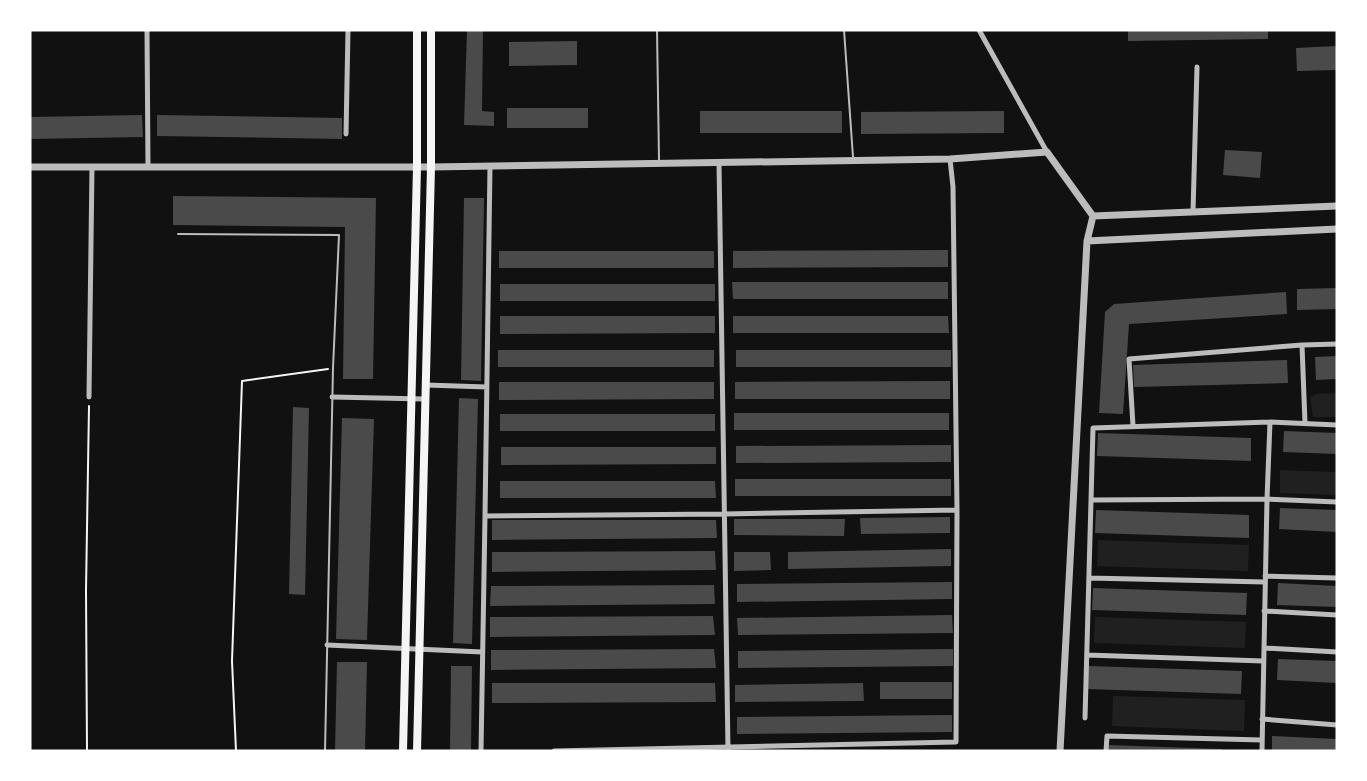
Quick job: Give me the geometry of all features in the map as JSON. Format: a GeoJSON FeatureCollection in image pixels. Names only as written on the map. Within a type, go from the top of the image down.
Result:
{"type":"FeatureCollection","features":[{"type":"Feature","properties":{"kind":"main road"},"geometry":{"type":"LineString","coordinates":[[403,751],[417,167],[417,30]]}},
{"type":"Feature","properties":{"kind":"main road"},"geometry":{"type":"LineString","coordinates":[[417,751],[431,167],[431,30]]}},
{"type":"Feature","properties":{"kind":"street"},"geometry":{"type":"LineString","coordinates":[[147,30],[148,167]]}},
{"type":"Feature","properties":{"kind":"street"},"geometry":{"type":"LineString","coordinates":[[346,134],[348,30]]}},
{"type":"Feature","properties":{"kind":"street"},"geometry":{"type":"LineString","coordinates":[[979,30],[1047,153],[1093,216],[1087,241],[1060,751]]}},
{"type":"Feature","properties":{"kind":"street"},"geometry":{"type":"LineString","coordinates":[[1193,212],[1197,66]]}},
{"type":"Feature","properties":{"kind":"street"},"geometry":{"type":"LineString","coordinates":[[30,167],[431,167],[950,159],[1047,153]]}},
{"type":"Feature","properties":{"kind":"street"},"geometry":{"type":"LineString","coordinates":[[554,751],[728,750],[957,742],[957,510],[953,187],[950,159]]}},
{"type":"Feature","properties":{"kind":"street"},"geometry":{"type":"LineString","coordinates":[[719,162],[728,750]]}},
{"type":"Feature","properties":{"kind":"street"},"geometry":{"type":"LineString","coordinates":[[481,751],[490,166]]}},
{"type":"Feature","properties":{"kind":"street"},"geometry":{"type":"LineString","coordinates":[[89,397],[92,167]]}},
{"type":"Feature","properties":{"kind":"street"},"geometry":{"type":"LineString","coordinates":[[1093,216],[1337,206]]}},
{"type":"Feature","properties":{"kind":"street"},"geometry":{"type":"LineString","coordinates":[[1087,241],[1337,229]]}},
{"type":"Feature","properties":{"kind":"street"},"geometry":{"type":"LineString","coordinates":[[1133,426],[1129,359],[1337,344]]}},
{"type":"Feature","properties":{"kind":"street"},"geometry":{"type":"LineString","coordinates":[[1302,345],[1305,423]]}},
{"type":"Feature","properties":{"kind":"street"},"geometry":{"type":"LineString","coordinates":[[426,385],[487,387]]}},
{"type":"Feature","properties":{"kind":"street"},"geometry":{"type":"LineString","coordinates":[[332,397],[425,399]]}},
{"type":"Feature","properties":{"kind":"street"},"geometry":{"type":"LineString","coordinates":[[1262,751],[1270,422]]}},
{"type":"Feature","properties":{"kind":"street"},"geometry":{"type":"LineString","coordinates":[[1085,718],[1094,428],[1270,422],[1337,425]]}},
{"type":"Feature","properties":{"kind":"street"},"geometry":{"type":"LineString","coordinates":[[1091,500],[1267,499],[1337,502]]}},
{"type":"Feature","properties":{"kind":"street"},"geometry":{"type":"LineString","coordinates":[[485,516],[957,510]]}},
{"type":"Feature","properties":{"kind":"street"},"geometry":{"type":"LineString","coordinates":[[1089,578],[1337,578]]}},
{"type":"Feature","properties":{"kind":"street"},"geometry":{"type":"LineString","coordinates":[[1264,611],[1337,615]]}},
{"type":"Feature","properties":{"kind":"street"},"geometry":{"type":"LineString","coordinates":[[327,645],[482,652]]}},
{"type":"Feature","properties":{"kind":"street"},"geometry":{"type":"LineString","coordinates":[[1264,648],[1337,652]]}},
{"type":"Feature","properties":{"kind":"street"},"geometry":{"type":"LineString","coordinates":[[1087,656],[1263,661]]}},
{"type":"Feature","properties":{"kind":"street"},"geometry":{"type":"LineString","coordinates":[[1262,719],[1337,725]]}},
{"type":"Feature","properties":{"kind":"street"},"geometry":{"type":"LineString","coordinates":[[1107,751],[1107,736],[1262,740]]}},
{"type":"Feature","properties":{"kind":"lane"},"geometry":{"type":"LineString","coordinates":[[657,30],[659,163]]}},
{"type":"Feature","properties":{"kind":"lane"},"geometry":{"type":"LineString","coordinates":[[844,30],[854,160]]}},
{"type":"Feature","properties":{"kind":"lane"},"geometry":{"type":"LineString","coordinates":[[178,234],[339,235],[332,397],[325,751]]}},
{"type":"Feature","properties":{"kind":"path"},"geometry":{"type":"LineString","coordinates":[[236,751],[232,661],[243,381],[333,368]]}},
{"type":"Feature","properties":{"kind":"path"},"geometry":{"type":"LineString","coordinates":[[87,751],[86,590],[89,397]]}},
{"type":"Feature","properties":{"kind":"shaded area"},"geometry":{"type":"Polygon","coordinates":[[[1337,393],[1337,417],[1313,417],[1310,397],[1316,394],[1337,393]]]}},
{"type":"Feature","properties":{"kind":"shaded area"},"geometry":{"type":"Polygon","coordinates":[[[1280,470],[1337,472],[1337,495],[1280,493],[1280,470]]]}},
{"type":"Feature","properties":{"kind":"shaded area"},"geometry":{"type":"Polygon","coordinates":[[[1098,540],[1249,545],[1248,571],[1097,566],[1098,540]]]}},
{"type":"Feature","properties":{"kind":"shaded area"},"geometry":{"type":"Polygon","coordinates":[[[1095,617],[1246,622],[1245,648],[1094,643],[1095,617]]]}},
{"type":"Feature","properties":{"kind":"shaded area"},"geometry":{"type":"Polygon","coordinates":[[[1113,696],[1245,700],[1244,731],[1112,726],[1113,696]]]}},
{"type":"Feature","properties":{"kind":"building"},"geometry":{"type":"Polygon","coordinates":[[[467,30],[483,30],[482,111],[494,112],[494,126],[464,125],[467,30]]]}},
{"type":"Feature","properties":{"kind":"building"},"geometry":{"type":"Polygon","coordinates":[[[1128,30],[1268,30],[1268,39],[1128,41],[1128,30]]]}},
{"type":"Feature","properties":{"kind":"building"},"geometry":{"type":"Polygon","coordinates":[[[577,41],[577,65],[509,66],[509,42],[577,41]]]}},
{"type":"Feature","properties":{"kind":"building"},"geometry":{"type":"Polygon","coordinates":[[[1337,46],[1337,70],[1297,71],[1296,48],[1337,46]]]}},
{"type":"Feature","properties":{"kind":"building"},"geometry":{"type":"Polygon","coordinates":[[[507,108],[588,108],[588,128],[507,128],[507,108]]]}},
{"type":"Feature","properties":{"kind":"building"},"geometry":{"type":"Polygon","coordinates":[[[700,111],[842,111],[842,133],[700,133],[700,111]]]}},
{"type":"Feature","properties":{"kind":"building"},"geometry":{"type":"Polygon","coordinates":[[[1004,111],[1004,133],[861,134],[861,112],[1004,111]]]}},
{"type":"Feature","properties":{"kind":"building"},"geometry":{"type":"Polygon","coordinates":[[[142,115],[143,137],[30,139],[30,117],[142,115]]]}},
{"type":"Feature","properties":{"kind":"building"},"geometry":{"type":"Polygon","coordinates":[[[157,115],[342,118],[342,139],[157,136],[157,115]]]}},
{"type":"Feature","properties":{"kind":"building"},"geometry":{"type":"Polygon","coordinates":[[[1225,150],[1262,152],[1260,178],[1223,175],[1225,150]]]}},
{"type":"Feature","properties":{"kind":"building"},"geometry":{"type":"Polygon","coordinates":[[[173,196],[376,198],[373,379],[343,379],[345,227],[173,225],[173,196]]]}},
{"type":"Feature","properties":{"kind":"building"},"geometry":{"type":"Polygon","coordinates":[[[464,198],[484,198],[481,381],[461,380],[464,198]]]}},
{"type":"Feature","properties":{"kind":"building"},"geometry":{"type":"Polygon","coordinates":[[[948,250],[948,267],[733,268],[733,251],[948,250]]]}},
{"type":"Feature","properties":{"kind":"building"},"geometry":{"type":"Polygon","coordinates":[[[499,251],[714,251],[714,268],[499,268],[499,251]]]}},
{"type":"Feature","properties":{"kind":"building"},"geometry":{"type":"Polygon","coordinates":[[[732,282],[948,282],[948,299],[733,299],[732,282]]]}},
{"type":"Feature","properties":{"kind":"building"},"geometry":{"type":"Polygon","coordinates":[[[500,284],[715,284],[715,301],[500,301],[500,284]]]}},
{"type":"Feature","properties":{"kind":"building"},"geometry":{"type":"Polygon","coordinates":[[[1337,288],[1337,309],[1297,310],[1297,289],[1337,288]]]}},
{"type":"Feature","properties":{"kind":"building"},"geometry":{"type":"Polygon","coordinates":[[[1286,292],[1287,314],[1129,324],[1123,414],[1099,413],[1105,312],[1114,304],[1286,292]]]}},
{"type":"Feature","properties":{"kind":"building"},"geometry":{"type":"Polygon","coordinates":[[[500,316],[715,316],[715,333],[500,334],[500,316]]]}},
{"type":"Feature","properties":{"kind":"building"},"geometry":{"type":"Polygon","coordinates":[[[733,316],[948,316],[949,333],[733,333],[733,316]]]}},
{"type":"Feature","properties":{"kind":"building"},"geometry":{"type":"Polygon","coordinates":[[[498,350],[714,350],[714,367],[498,367],[498,350]]]}},
{"type":"Feature","properties":{"kind":"building"},"geometry":{"type":"Polygon","coordinates":[[[736,350],[951,350],[951,367],[736,367],[736,350]]]}},
{"type":"Feature","properties":{"kind":"building"},"geometry":{"type":"Polygon","coordinates":[[[1337,356],[1337,379],[1316,380],[1315,357],[1337,356]]]}},
{"type":"Feature","properties":{"kind":"building"},"geometry":{"type":"Polygon","coordinates":[[[1287,360],[1288,383],[1134,387],[1133,365],[1287,360]]]}},
{"type":"Feature","properties":{"kind":"building"},"geometry":{"type":"Polygon","coordinates":[[[950,381],[950,399],[735,399],[735,382],[950,381]]]}},
{"type":"Feature","properties":{"kind":"building"},"geometry":{"type":"Polygon","coordinates":[[[499,382],[714,382],[714,399],[499,400],[499,382]]]}},
{"type":"Feature","properties":{"kind":"building"},"geometry":{"type":"Polygon","coordinates":[[[459,398],[478,399],[472,644],[453,643],[459,398]]]}},
{"type":"Feature","properties":{"kind":"building"},"geometry":{"type":"Polygon","coordinates":[[[293,407],[309,408],[305,595],[289,594],[293,407]]]}},
{"type":"Feature","properties":{"kind":"building"},"geometry":{"type":"Polygon","coordinates":[[[734,413],[949,413],[949,430],[734,430],[734,413]]]}},
{"type":"Feature","properties":{"kind":"building"},"geometry":{"type":"Polygon","coordinates":[[[500,414],[715,414],[715,431],[500,431],[500,414]]]}},
{"type":"Feature","properties":{"kind":"building"},"geometry":{"type":"Polygon","coordinates":[[[342,418],[374,419],[367,640],[336,639],[342,418]]]}},
{"type":"Feature","properties":{"kind":"building"},"geometry":{"type":"Polygon","coordinates":[[[1284,431],[1337,433],[1337,454],[1283,452],[1284,431]]]}},
{"type":"Feature","properties":{"kind":"building"},"geometry":{"type":"Polygon","coordinates":[[[1098,433],[1251,438],[1251,461],[1097,456],[1098,433]]]}},
{"type":"Feature","properties":{"kind":"building"},"geometry":{"type":"Polygon","coordinates":[[[951,445],[951,462],[736,463],[736,446],[951,445]]]}},
{"type":"Feature","properties":{"kind":"building"},"geometry":{"type":"Polygon","coordinates":[[[501,447],[716,447],[716,464],[501,465],[501,447]]]}},
{"type":"Feature","properties":{"kind":"building"},"geometry":{"type":"Polygon","coordinates":[[[735,479],[951,479],[951,496],[735,496],[735,479]]]}},
{"type":"Feature","properties":{"kind":"building"},"geometry":{"type":"Polygon","coordinates":[[[500,481],[715,481],[716,498],[500,498],[500,481]]]}},
{"type":"Feature","properties":{"kind":"building"},"geometry":{"type":"Polygon","coordinates":[[[1280,508],[1337,510],[1337,532],[1279,529],[1280,508]]]}},
{"type":"Feature","properties":{"kind":"building"},"geometry":{"type":"Polygon","coordinates":[[[1096,510],[1249,515],[1249,538],[1095,533],[1096,510]]]}},
{"type":"Feature","properties":{"kind":"building"},"geometry":{"type":"Polygon","coordinates":[[[950,517],[950,533],[861,534],[860,518],[950,517]]]}},
{"type":"Feature","properties":{"kind":"building"},"geometry":{"type":"Polygon","coordinates":[[[734,519],[845,519],[844,536],[734,535],[734,519]]]}},
{"type":"Feature","properties":{"kind":"building"},"geometry":{"type":"Polygon","coordinates":[[[492,520],[716,520],[717,538],[492,540],[492,520]]]}},
{"type":"Feature","properties":{"kind":"building"},"geometry":{"type":"Polygon","coordinates":[[[951,549],[951,566],[788,569],[788,552],[951,549]]]}},
{"type":"Feature","properties":{"kind":"building"},"geometry":{"type":"Polygon","coordinates":[[[715,551],[716,570],[492,572],[492,552],[715,551]]]}},
{"type":"Feature","properties":{"kind":"building"},"geometry":{"type":"Polygon","coordinates":[[[734,552],[770,552],[771,570],[734,571],[734,552]]]}},
{"type":"Feature","properties":{"kind":"building"},"geometry":{"type":"Polygon","coordinates":[[[952,582],[952,599],[737,602],[737,584],[952,582]]]}},
{"type":"Feature","properties":{"kind":"building"},"geometry":{"type":"Polygon","coordinates":[[[1278,583],[1337,586],[1337,607],[1277,605],[1278,583]]]}},
{"type":"Feature","properties":{"kind":"building"},"geometry":{"type":"Polygon","coordinates":[[[714,585],[715,604],[490,606],[491,586],[714,585]]]}},
{"type":"Feature","properties":{"kind":"building"},"geometry":{"type":"Polygon","coordinates":[[[1093,588],[1247,593],[1246,615],[1092,610],[1093,588]]]}},
{"type":"Feature","properties":{"kind":"building"},"geometry":{"type":"Polygon","coordinates":[[[952,615],[953,633],[738,635],[737,618],[952,615]]]}},
{"type":"Feature","properties":{"kind":"building"},"geometry":{"type":"Polygon","coordinates":[[[713,616],[715,635],[490,637],[490,617],[713,616]]]}},
{"type":"Feature","properties":{"kind":"building"},"geometry":{"type":"Polygon","coordinates":[[[714,649],[716,668],[491,670],[491,650],[714,649]]]}},
{"type":"Feature","properties":{"kind":"building"},"geometry":{"type":"Polygon","coordinates":[[[953,649],[953,666],[738,668],[738,651],[953,649]]]}},
{"type":"Feature","properties":{"kind":"building"},"geometry":{"type":"Polygon","coordinates":[[[1278,659],[1337,661],[1337,683],[1277,680],[1278,659]]]}},
{"type":"Feature","properties":{"kind":"building"},"geometry":{"type":"Polygon","coordinates":[[[337,662],[367,662],[365,751],[335,751],[337,662]]]}},
{"type":"Feature","properties":{"kind":"building"},"geometry":{"type":"Polygon","coordinates":[[[451,666],[472,666],[471,751],[450,751],[451,666]]]}},
{"type":"Feature","properties":{"kind":"building"},"geometry":{"type":"Polygon","coordinates":[[[1088,666],[1242,671],[1241,694],[1087,689],[1088,666]]]}},
{"type":"Feature","properties":{"kind":"building"},"geometry":{"type":"Polygon","coordinates":[[[880,682],[952,682],[952,699],[880,699],[880,682]]]}},
{"type":"Feature","properties":{"kind":"building"},"geometry":{"type":"Polygon","coordinates":[[[492,683],[715,683],[716,702],[492,703],[492,683]]]}},
{"type":"Feature","properties":{"kind":"building"},"geometry":{"type":"Polygon","coordinates":[[[863,683],[864,701],[735,702],[735,685],[863,683]]]}},
{"type":"Feature","properties":{"kind":"building"},"geometry":{"type":"Polygon","coordinates":[[[952,715],[952,732],[737,734],[737,717],[952,715]]]}},
{"type":"Feature","properties":{"kind":"building"},"geometry":{"type":"Polygon","coordinates":[[[1272,736],[1337,739],[1337,751],[1272,751],[1272,736]]]}},
{"type":"Feature","properties":{"kind":"building"},"geometry":{"type":"Polygon","coordinates":[[[1108,745],[1221,749],[1221,751],[1108,751],[1108,745]]]}}]}
